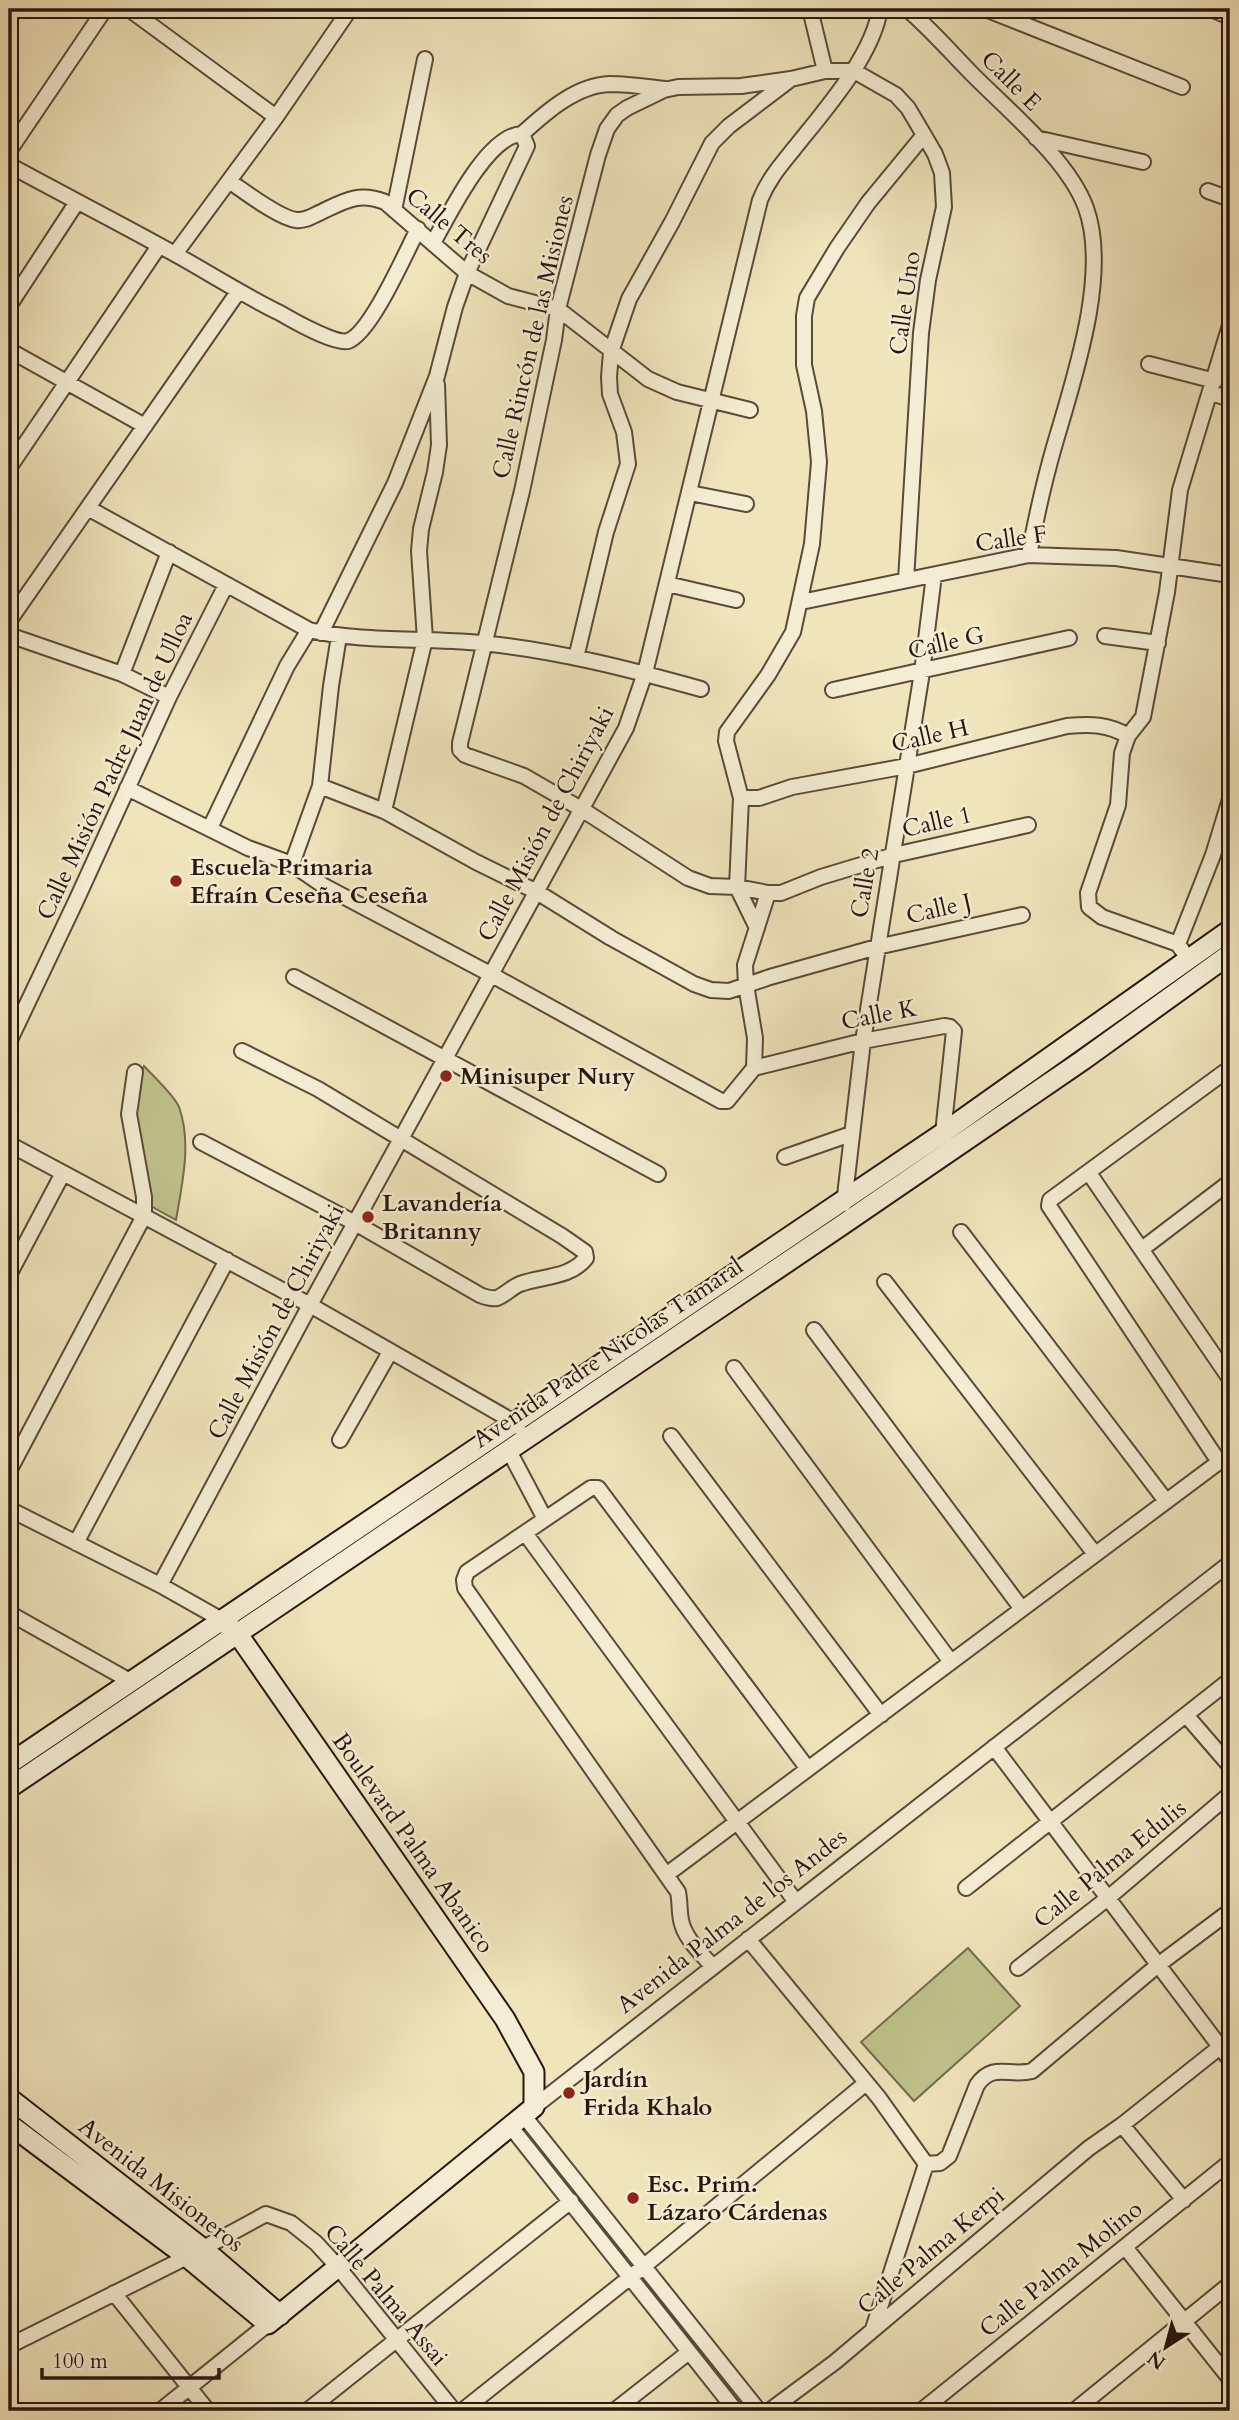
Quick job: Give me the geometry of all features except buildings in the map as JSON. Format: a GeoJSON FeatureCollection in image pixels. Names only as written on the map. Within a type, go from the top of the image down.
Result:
{"type":"FeatureCollection","features":[{"type":"Feature","properties":{"kind":"street"},"geometry":{"type":"LineString","coordinates":[[9,151],[105,9]]}},
{"type":"Feature","properties":{"kind":"street"},"geometry":{"type":"LineString","coordinates":[[129,9],[276,117]]}},
{"type":"Feature","properties":{"kind":"street"},"geometry":{"type":"LineString","coordinates":[[175,254],[276,117],[350,9]]}},
{"type":"Feature","properties":{"kind":"street"},"geometry":{"type":"LineString","coordinates":[[810,9],[825,71]]}},
{"type":"Feature","properties":{"kind":"street","name":"Calle Misión de Chiriyaki"},"geometry":{"type":"LineString","coordinates":[[160,1585],[400,1139],[626,728],[645,673],[713,399],[755,214],[764,189],[854,71],[880,9]]}},
{"type":"Feature","properties":{"kind":"street","name":"Calle E"},"geometry":{"type":"LineString","coordinates":[[906,9],[1036,138],[1143,162]]}},
{"type":"Feature","properties":{"kind":"street"},"geometry":{"type":"LineString","coordinates":[[985,9],[1182,87]]}},
{"type":"Feature","properties":{"kind":"street"},"geometry":{"type":"LineString","coordinates":[[1210,9],[1230,17]]}},
{"type":"Feature","properties":{"kind":"street"},"geometry":{"type":"LineString","coordinates":[[394,210],[425,59]]}},
{"type":"Feature","properties":{"kind":"street","name":"Calle Rincón de las Misiones"},"geometry":{"type":"LineString","coordinates":[[460,750],[537,425],[558,309],[607,129],[617,115],[627,108],[668,89],[741,86],[825,71],[854,71]]}},
{"type":"Feature","properties":{"kind":"street","name":"Calle Uno"},"geometry":{"type":"LineString","coordinates":[[854,71],[896,95],[908,108],[935,154],[942,173],[944,207],[921,333],[906,580]]}},
{"type":"Feature","properties":{"kind":"street"},"geometry":{"type":"LineString","coordinates":[[576,658],[606,532],[628,464],[624,432],[610,394],[609,377],[611,352],[629,299],[712,143],[729,126],[791,79]]}},
{"type":"Feature","properties":{"kind":"street"},"geometry":{"type":"LineString","coordinates":[[433,243],[484,160],[508,137],[522,134],[547,111],[588,88],[608,84],[668,89]]}},
{"type":"Feature","properties":{"kind":"street"},"geometry":{"type":"LineString","coordinates":[[209,828],[287,666],[315,632],[395,483],[437,376],[467,273],[527,146],[522,134]]}},
{"type":"Feature","properties":{"kind":"street"},"geometry":{"type":"LineString","coordinates":[[757,928],[737,887],[741,798],[728,751],[727,732],[768,675],[793,632],[801,602],[811,544],[819,463],[814,411],[804,365],[805,305],[821,273],[860,214],[924,135]]}},
{"type":"Feature","properties":{"kind":"street"},"geometry":{"type":"LineString","coordinates":[[1029,555],[1036,518],[1086,326],[1094,264],[1092,230],[1079,192],[1036,138]]}},
{"type":"Feature","properties":{"kind":"street"},"geometry":{"type":"LineString","coordinates":[[9,165],[175,254],[238,292],[343,342],[358,334],[384,297],[418,229]]}},
{"type":"Feature","properties":{"kind":"street","name":"Calle Tres"},"geometry":{"type":"LineString","coordinates":[[229,181],[255,199],[296,220],[307,219],[354,197],[371,196],[385,202],[467,273],[509,296],[558,309],[648,379],[662,386],[750,410]]}},
{"type":"Feature","properties":{"kind":"street"},"geometry":{"type":"LineString","coordinates":[[1208,191],[1230,199]]}},
{"type":"Feature","properties":{"kind":"street"},"geometry":{"type":"LineString","coordinates":[[9,306],[77,202]]}},
{"type":"Feature","properties":{"kind":"street"},"geometry":{"type":"LineString","coordinates":[[9,468],[159,246]]}},
{"type":"Feature","properties":{"kind":"street"},"geometry":{"type":"LineString","coordinates":[[9,621],[238,292]]}},
{"type":"Feature","properties":{"kind":"street"},"geometry":{"type":"LineString","coordinates":[[1230,325],[1180,490],[1158,643],[1143,717],[1128,737],[1122,753],[1118,806],[1088,893],[1089,906],[1102,917],[1183,952],[1230,799]]}},
{"type":"Feature","properties":{"kind":"street"},"geometry":{"type":"LineString","coordinates":[[9,350],[145,426]]}},
{"type":"Feature","properties":{"kind":"street"},"geometry":{"type":"LineString","coordinates":[[1149,364],[1213,387],[1230,399]]}},
{"type":"Feature","properties":{"kind":"street"},"geometry":{"type":"LineString","coordinates":[[384,811],[425,639],[419,551],[421,529],[439,445],[437,376]]}},
{"type":"Feature","properties":{"kind":"street"},"geometry":{"type":"LineString","coordinates":[[690,493],[746,504]]}},
{"type":"Feature","properties":{"kind":"street"},"geometry":{"type":"LineString","coordinates":[[88,508],[315,632],[339,636],[486,643],[576,658],[701,689]]}},
{"type":"Feature","properties":{"kind":"street"},"geometry":{"type":"LineString","coordinates":[[122,674],[169,552]]}},
{"type":"Feature","properties":{"kind":"street","name":"Calle F"},"geometry":{"type":"LineString","coordinates":[[801,602],[1029,555],[1116,558],[1230,575]]}},
{"type":"Feature","properties":{"kind":"street","name":"Calle 2"},"geometry":{"type":"LineString","coordinates":[[842,1225],[863,1041],[922,672],[934,575]]}},
{"type":"Feature","properties":{"kind":"street"},"geometry":{"type":"LineString","coordinates":[[667,584],[736,600]]}},
{"type":"Feature","properties":{"kind":"street","name":"Calle Misión Padre Juan de Ulloa"},"geometry":{"type":"LineString","coordinates":[[9,1042],[169,697],[226,585]]}},
{"type":"Feature","properties":{"kind":"street"},"geometry":{"type":"LineString","coordinates":[[9,635],[122,674],[169,697]]}},
{"type":"Feature","properties":{"kind":"street"},"geometry":{"type":"LineString","coordinates":[[1105,635],[1158,643]]}},
{"type":"Feature","properties":{"kind":"street"},"geometry":{"type":"LineString","coordinates":[[292,864],[320,786],[329,698],[339,636]]}},
{"type":"Feature","properties":{"kind":"street","name":"Calle G"},"geometry":{"type":"LineString","coordinates":[[833,690],[1069,638]]}},
{"type":"Feature","properties":{"kind":"street","name":"Calle H"},"geometry":{"type":"LineString","coordinates":[[741,798],[759,798],[792,787],[907,766],[1067,726],[1086,724],[1113,727],[1128,737]]}},
{"type":"Feature","properties":{"kind":"street","name":"Calle 1"},"geometry":{"type":"LineString","coordinates":[[460,750],[523,776],[583,810],[688,878],[710,886],[737,887],[768,893],[789,890],[821,877],[894,855],[1028,825]]}},
{"type":"Feature","properties":{"kind":"street"},"geometry":{"type":"LineString","coordinates":[[1230,764],[1230,773]]}},
{"type":"Feature","properties":{"kind":"street","name":"Calle J"},"geometry":{"type":"LineString","coordinates":[[320,786],[384,811],[537,892],[694,984],[711,990],[729,990],[877,947],[1022,915]]}},
{"type":"Feature","properties":{"kind":"street"},"geometry":{"type":"LineString","coordinates":[[127,788],[248,848],[292,864],[324,886],[721,1101],[727,1101],[754,1068],[755,1038],[745,965],[768,893]]}},
{"type":"Feature","properties":{"kind":"street","name":"Avenida Padre Nicolas Tamaral"},"geometry":{"type":"LineString","coordinates":[[9,1788],[509,1450],[519,1430],[844,1199],[943,1133],[1183,952],[1230,930]]}},
{"type":"Feature","properties":{"kind":"street","name":"Avenida Padre Nicolas Tamaral"},"geometry":{"type":"LineString","coordinates":[[9,1764],[222,1620],[842,1225],[1083,1060],[1230,954]]}},
{"type":"Feature","properties":{"kind":"street"},"geometry":{"type":"LineString","coordinates":[[294,977],[658,1174]]}},
{"type":"Feature","properties":{"kind":"street","name":"Calle K"},"geometry":{"type":"LineString","coordinates":[[754,1068],[863,1041],[950,1027],[954,1031],[943,1133]]}},
{"type":"Feature","properties":{"kind":"street"},"geometry":{"type":"LineString","coordinates":[[201,1142],[355,1223],[489,1298],[496,1298],[517,1285],[552,1277],[581,1264],[586,1258],[585,1252],[562,1236],[318,1089],[242,1051]]}},
{"type":"Feature","properties":{"kind":"street"},"geometry":{"type":"LineString","coordinates":[[666,1875],[1219,1462],[1049,1206],[1050,1200],[1230,1068]]}},
{"type":"Feature","properties":{"kind":"street"},"geometry":{"type":"LineString","coordinates":[[9,1471],[144,1216],[144,1196],[129,1114],[135,1072]]}},
{"type":"Feature","properties":{"kind":"street"},"geometry":{"type":"LineString","coordinates":[[785,1157],[851,1134]]}},
{"type":"Feature","properties":{"kind":"street"},"geometry":{"type":"LineString","coordinates":[[9,1144],[310,1305],[519,1430]]}},
{"type":"Feature","properties":{"kind":"street"},"geometry":{"type":"LineString","coordinates":[[9,1275],[63,1173]]}},
{"type":"Feature","properties":{"kind":"street"},"geometry":{"type":"LineString","coordinates":[[1089,1173],[1230,1379]]}},
{"type":"Feature","properties":{"kind":"street"},"geometry":{"type":"LineString","coordinates":[[1142,1249],[1230,1182]]}},
{"type":"Feature","properties":{"kind":"street"},"geometry":{"type":"LineString","coordinates":[[961,1232],[1166,1501]]}},
{"type":"Feature","properties":{"kind":"street"},"geometry":{"type":"LineString","coordinates":[[76,1542],[226,1260]]}},
{"type":"Feature","properties":{"kind":"street"},"geometry":{"type":"LineString","coordinates":[[885,1282],[1095,1554]]}},
{"type":"Feature","properties":{"kind":"street"},"geometry":{"type":"LineString","coordinates":[[814,1330],[1022,1609]]}},
{"type":"Feature","properties":{"kind":"street"},"geometry":{"type":"LineString","coordinates":[[340,1440],[390,1352]]}},
{"type":"Feature","properties":{"kind":"street"},"geometry":{"type":"LineString","coordinates":[[734,1368],[951,1662]]}},
{"type":"Feature","properties":{"kind":"street"},"geometry":{"type":"LineString","coordinates":[[671,1436],[881,1715]]}},
{"type":"Feature","properties":{"kind":"street"},"geometry":{"type":"LineString","coordinates":[[509,1450],[545,1519]]}},
{"type":"Feature","properties":{"kind":"street"},"geometry":{"type":"LineString","coordinates":[[713,1967],[686,1934],[681,1920],[678,1892],[465,1588],[467,1572],[591,1488],[598,1488],[808,1769]]}},
{"type":"Feature","properties":{"kind":"street"},"geometry":{"type":"LineString","coordinates":[[9,1508],[160,1585],[222,1620]]}},
{"type":"Feature","properties":{"kind":"street"},"geometry":{"type":"LineString","coordinates":[[525,1533],[796,1902]]}},
{"type":"Feature","properties":{"kind":"street","name":"Avenida Palma de los Andes"},"geometry":{"type":"LineString","coordinates":[[274,2319],[523,2116],[1230,1563]]}},
{"type":"Feature","properties":{"kind":"street"},"geometry":{"type":"LineString","coordinates":[[11,1618],[130,1681]]}},
{"type":"Feature","properties":{"kind":"street","name":"Boulevard Palma Abanico"},"geometry":{"type":"LineString","coordinates":[[222,1620],[237,1633],[506,2019],[534,2072],[523,2116]]}},
{"type":"Feature","properties":{"kind":"street"},"geometry":{"type":"LineString","coordinates":[[966,1888],[1230,1680]]}},
{"type":"Feature","properties":{"kind":"street"},"geometry":{"type":"LineString","coordinates":[[1186,1715],[1230,1766]]}},
{"type":"Feature","properties":{"kind":"street"},"geometry":{"type":"LineString","coordinates":[[994,1747],[1158,1965],[1225,2043],[1230,2060]]}},
{"type":"Feature","properties":{"kind":"street","name":"Calle Palma Edulis"},"geometry":{"type":"LineString","coordinates":[[1017,1968],[1108,1898],[1230,1794]]}},
{"type":"Feature","properties":{"kind":"street"},"geometry":{"type":"LineString","coordinates":[[926,2164],[940,2163],[949,2156],[977,2085],[984,2075],[992,2071],[1019,2074],[1032,2071],[1158,1965],[1230,1911]]}},
{"type":"Feature","properties":{"kind":"street"},"geometry":{"type":"LineString","coordinates":[[748,1939],[866,2083],[926,2164]]}},
{"type":"Feature","properties":{"kind":"street","name":"Calle Palma Kerpi"},"geometry":{"type":"LineString","coordinates":[[769,2411],[835,2362],[1079,2157],[1225,2043]]}},
{"type":"Feature","properties":{"kind":"street"},"geometry":{"type":"LineString","coordinates":[[462,2411],[866,2083]]}},
{"type":"Feature","properties":{"kind":"street","name":"Avenida Misioneros"},"geometry":{"type":"LineString","coordinates":[[9,2098],[274,2319]]}},
{"type":"Feature","properties":{"kind":"street"},"geometry":{"type":"LineString","coordinates":[[523,2116],[571,2201],[637,2271],[758,2411]]}},
{"type":"Feature","properties":{"kind":"street"},"geometry":{"type":"LineString","coordinates":[[523,2116],[637,2271],[689,2352],[736,2411]]}},
{"type":"Feature","properties":{"kind":"street","name":"Avenida Misioneros"},"geometry":{"type":"LineString","coordinates":[[9,2124],[195,2253]]}},
{"type":"Feature","properties":{"kind":"street"},"geometry":{"type":"LineString","coordinates":[[1122,2125],[1184,2200]]}},
{"type":"Feature","properties":{"kind":"street","name":"Calle Palma Molino"},"geometry":{"type":"LineString","coordinates":[[921,2411],[1230,2162]]}},
{"type":"Feature","properties":{"kind":"street"},"geometry":{"type":"LineString","coordinates":[[873,2330],[926,2164]]}},
{"type":"Feature","properties":{"kind":"street"},"geometry":{"type":"LineString","coordinates":[[307,2411],[571,2201]]}},
{"type":"Feature","properties":{"kind":"street","name":"Calle Palma Assai"},"geometry":{"type":"LineString","coordinates":[[9,2346],[195,2253],[266,2214],[291,2223],[316,2243],[454,2411]]}},
{"type":"Feature","properties":{"kind":"street"},"geometry":{"type":"LineString","coordinates":[[1125,2247],[1230,2379]]}},
{"type":"Feature","properties":{"kind":"street"},"geometry":{"type":"LineString","coordinates":[[1074,2411],[1230,2284]]}},
{"type":"Feature","properties":{"kind":"street"},"geometry":{"type":"LineString","coordinates":[[114,2294],[208,2411]]}},
{"type":"Feature","properties":{"kind":"street"},"geometry":{"type":"LineString","coordinates":[[160,2411],[274,2319]]}},
{"type":"Feature","properties":{"kind":"street"},"geometry":{"type":"LineString","coordinates":[[614,2411],[689,2352]]}},
{"type":"Feature","properties":{"kind":"street"},"geometry":{"type":"LineString","coordinates":[[1225,2411],[1230,2407]]}},
{"type":"Feature","properties":{"kind":"green space"},"geometry":{"type":"Polygon","coordinates":[[[144,1066],[176,1102],[183,1121],[185,1164],[176,1220],[151,1206],[134,1113],[135,1089],[144,1066]]]}},
{"type":"Feature","properties":{"kind":"green space"},"geometry":{"type":"Polygon","coordinates":[[[968,1948],[1020,2006],[914,2101],[861,2042],[968,1948]]]}},
{"type":"Feature","properties":{"kind":"place","name":"Escuela Primaria Efraín Ceseña Ceseña"},"geometry":{"type":"Point","coordinates":[176,881]}},
{"type":"Feature","properties":{"kind":"place","name":"Minisuper Nury"},"geometry":{"type":"Point","coordinates":[446,1076]}},
{"type":"Feature","properties":{"kind":"place","name":"Lavandería Britanny"},"geometry":{"type":"Point","coordinates":[368,1217]}},
{"type":"Feature","properties":{"kind":"place","name":"Jardín Frida Khalo"},"geometry":{"type":"Point","coordinates":[569,2093]}},
{"type":"Feature","properties":{"kind":"place","name":"Esc. Prim. Lázaro Cárdenas"},"geometry":{"type":"Point","coordinates":[633,2198]}}]}
